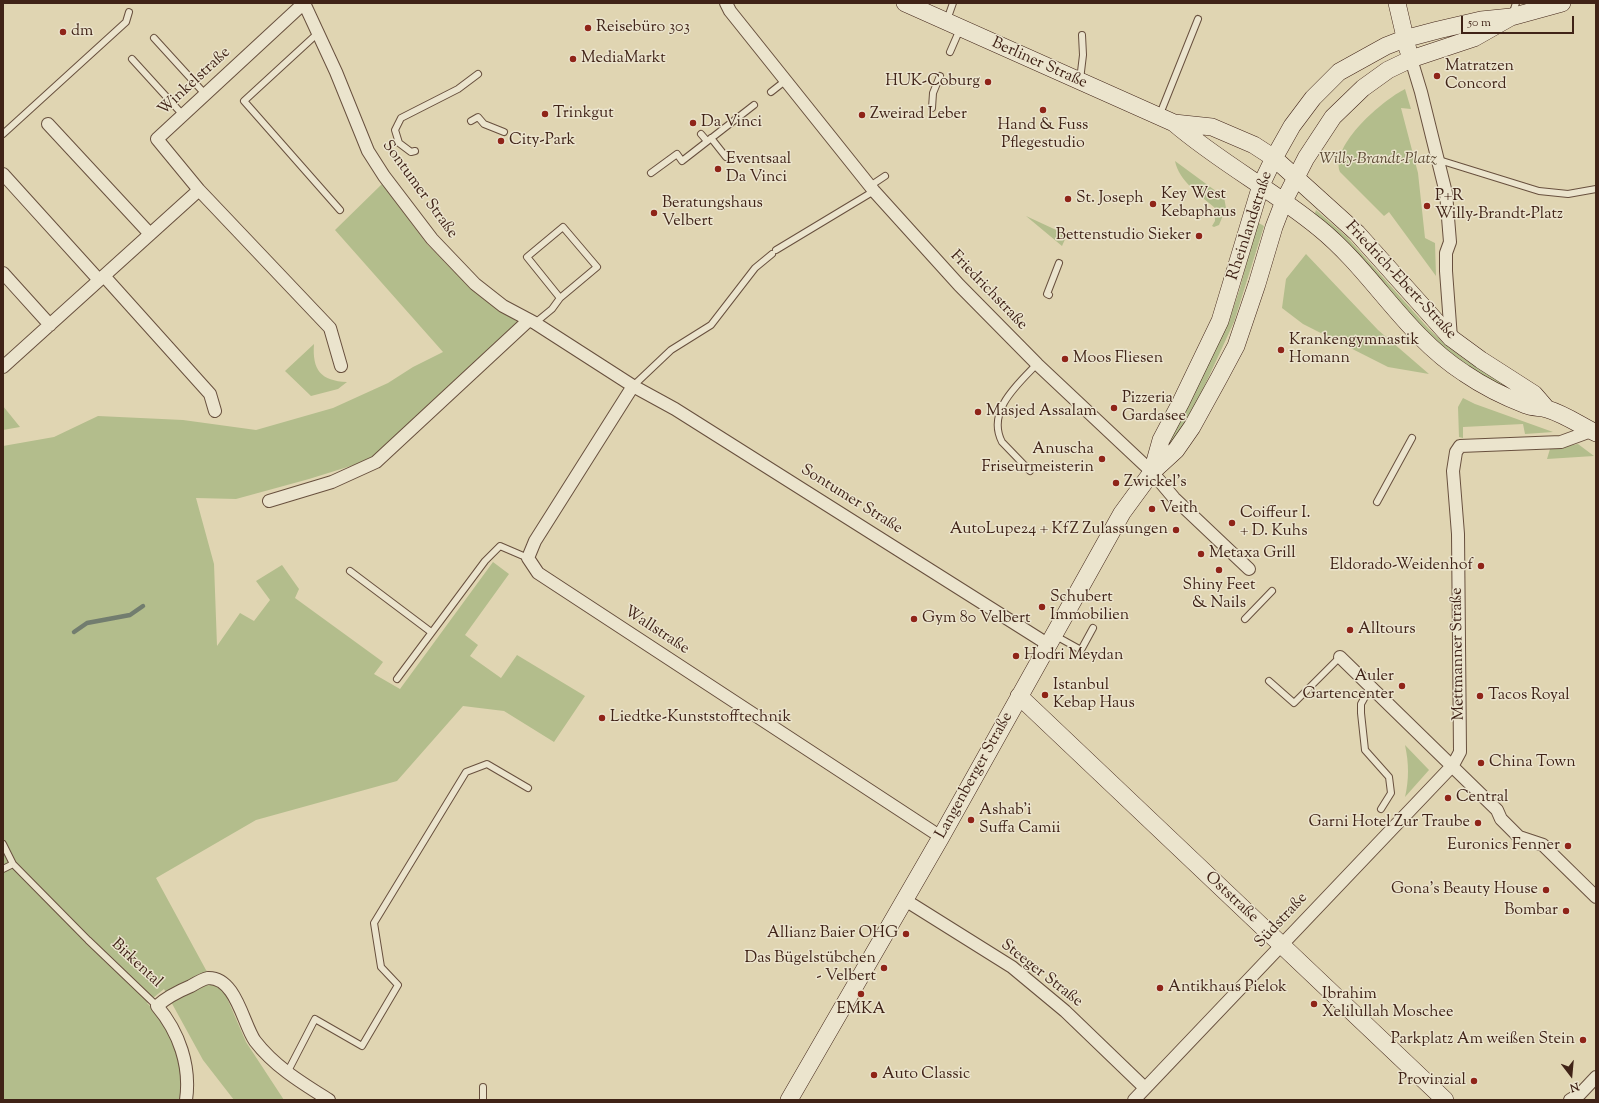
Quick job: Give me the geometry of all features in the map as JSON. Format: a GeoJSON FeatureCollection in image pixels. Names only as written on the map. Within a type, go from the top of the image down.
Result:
{"type":"FeatureCollection","features":[{"type":"Feature","properties":{"kind":"main road","name":"Berliner Straße"},"geometry":{"type":"LineString","coordinates":[[905,3],[1079,82],[1166,119],[1212,127],[1254,145],[1274,158]]}},
{"type":"Feature","properties":{"kind":"main road"},"geometry":{"type":"LineString","coordinates":[[1397,3],[1404,39],[1411,59]]}},
{"type":"Feature","properties":{"kind":"main road","name":"Rheinlandstraße"},"geometry":{"type":"LineString","coordinates":[[1152,472],[1161,440],[1220,321],[1261,185],[1274,158],[1302,112],[1325,84],[1354,62],[1377,50],[1404,39],[1481,20],[1513,10],[1562,3]]}},
{"type":"Feature","properties":{"kind":"main road","name":"Rheinlandstraße"},"geometry":{"type":"LineString","coordinates":[[1169,458],[1192,427],[1236,346],[1274,227],[1284,201],[1321,134],[1348,102],[1388,70],[1411,59],[1474,38],[1513,10]]}},
{"type":"Feature","properties":{"kind":"main road","name":"Berliner Straße"},"geometry":{"type":"LineString","coordinates":[[1166,119],[1261,185]]}},
{"type":"Feature","properties":{"kind":"main road","name":"Friedrich-Ebert-Straße"},"geometry":{"type":"LineString","coordinates":[[1274,158],[1358,233],[1450,338],[1534,394],[1547,409]]}},
{"type":"Feature","properties":{"kind":"main road","name":"Friedrich-Ebert-Straße"},"geometry":{"type":"LineString","coordinates":[[1261,185],[1320,228],[1354,263],[1407,324],[1440,355],[1464,373],[1489,388],[1528,406],[1547,409],[1593,432]]}},
{"type":"Feature","properties":{"kind":"main road","name":"Langenberger Straße"},"geometry":{"type":"LineString","coordinates":[[789,1100],[941,837],[1122,513],[1152,472],[1169,458]]}},
{"type":"Feature","properties":{"kind":"main road","name":"Oststraße"},"geometry":{"type":"LineString","coordinates":[[1019,696],[1445,1100]]}},
{"type":"Feature","properties":{"kind":"street","name":"Sontumer Straße"},"geometry":{"type":"LineString","coordinates":[[304,3],[368,151],[389,182],[432,239],[475,284],[503,306],[532,322],[633,386],[675,409],[1052,640]]}},
{"type":"Feature","properties":{"kind":"street","name":"Winkelstraße"},"geometry":{"type":"LineString","coordinates":[[304,3],[157,139],[199,190],[330,328],[341,366]]}},
{"type":"Feature","properties":{"kind":"street","name":"Friedrichstraße"},"geometry":{"type":"LineString","coordinates":[[720,3],[728,7],[785,81],[872,188],[959,285],[1037,364],[1152,472],[1174,498],[1249,569]]}},
{"type":"Feature","properties":{"kind":"street"},"geometry":{"type":"LineString","coordinates":[[1411,59],[1446,193],[1450,242],[1445,260],[1450,338]]}},
{"type":"Feature","properties":{"kind":"street"},"geometry":{"type":"LineString","coordinates":[[48,124],[150,234]]}},
{"type":"Feature","properties":{"kind":"street"},"geometry":{"type":"LineString","coordinates":[[3,174],[210,394],[214,411]]}},
{"type":"Feature","properties":{"kind":"street"},"geometry":{"type":"LineString","coordinates":[[3,367],[199,190]]}},
{"type":"Feature","properties":{"kind":"street"},"geometry":{"type":"LineString","coordinates":[[3,273],[50,324]]}},
{"type":"Feature","properties":{"kind":"street"},"geometry":{"type":"LineString","coordinates":[[269,501],[332,482],[376,462],[532,322]]}},
{"type":"Feature","properties":{"kind":"street"},"geometry":{"type":"LineString","coordinates":[[528,558],[535,541],[633,386]]}},
{"type":"Feature","properties":{"kind":"street","name":"Mettmanner Straße"},"geometry":{"type":"LineString","coordinates":[[1453,765],[1460,752],[1458,534],[1453,471],[1456,452],[1460,446],[1562,442],[1593,432]]}},
{"type":"Feature","properties":{"kind":"street","name":"Wallstraße"},"geometry":{"type":"LineString","coordinates":[[528,558],[538,573],[941,837]]}},
{"type":"Feature","properties":{"kind":"street"},"geometry":{"type":"LineString","coordinates":[[1340,657],[1453,765],[1497,810],[1501,819],[1519,837],[1543,845],[1596,897]]}},
{"type":"Feature","properties":{"kind":"street","name":"Südstraße"},"geometry":{"type":"LineString","coordinates":[[1134,1100],[1453,765]]}},
{"type":"Feature","properties":{"kind":"street","name":"Steeger Straße"},"geometry":{"type":"LineString","coordinates":[[905,900],[1012,967],[1065,1011],[1145,1088]]}},
{"type":"Feature","properties":{"kind":"street","name":"Birkental"},"geometry":{"type":"LineString","coordinates":[[157,1006],[177,993],[208,978],[221,982],[232,992],[240,1006],[255,1041],[272,1060],[287,1073],[329,1100]]}},
{"type":"Feature","properties":{"kind":"street"},"geometry":{"type":"LineString","coordinates":[[157,1006],[170,1021],[184,1058],[188,1079],[186,1100]]}},
{"type":"Feature","properties":{"kind":"street"},"geometry":{"type":"LineString","coordinates":[[1570,1100],[1580,1094],[1596,1077]]}},
{"type":"Feature","properties":{"kind":"lane"},"geometry":{"type":"LineString","coordinates":[[950,52],[954,25],[953,3]]}},
{"type":"Feature","properties":{"kind":"lane"},"geometry":{"type":"LineString","coordinates":[[3,134],[126,22],[129,12]]}},
{"type":"Feature","properties":{"kind":"lane"},"geometry":{"type":"LineString","coordinates":[[1166,119],[1198,19]]}},
{"type":"Feature","properties":{"kind":"lane"},"geometry":{"type":"LineString","coordinates":[[318,33],[244,101],[340,210]]}},
{"type":"Feature","properties":{"kind":"lane"},"geometry":{"type":"LineString","coordinates":[[1079,82],[1083,55],[1082,35]]}},
{"type":"Feature","properties":{"kind":"lane"},"geometry":{"type":"LineString","coordinates":[[154,38],[205,94]]}},
{"type":"Feature","properties":{"kind":"lane"},"geometry":{"type":"LineString","coordinates":[[132,59],[183,115]]}},
{"type":"Feature","properties":{"kind":"lane"},"geometry":{"type":"LineString","coordinates":[[415,151],[411,152],[399,143],[395,130],[401,118],[458,89],[478,74]]}},
{"type":"Feature","properties":{"kind":"lane"},"geometry":{"type":"LineString","coordinates":[[932,108],[933,93],[940,76]]}},
{"type":"Feature","properties":{"kind":"lane"},"geometry":{"type":"LineString","coordinates":[[771,92],[785,81]]}},
{"type":"Feature","properties":{"kind":"lane"},"geometry":{"type":"LineString","coordinates":[[651,173],[677,154],[682,161],[754,104]]}},
{"type":"Feature","properties":{"kind":"lane"},"geometry":{"type":"LineString","coordinates":[[471,121],[478,117],[484,124],[504,132]]}},
{"type":"Feature","properties":{"kind":"lane"},"geometry":{"type":"LineString","coordinates":[[701,134],[726,157]]}},
{"type":"Feature","properties":{"kind":"lane"},"geometry":{"type":"LineString","coordinates":[[1438,160],[1538,191],[1568,194],[1596,189]]}},
{"type":"Feature","properties":{"kind":"lane"},"geometry":{"type":"LineString","coordinates":[[633,386],[670,350],[711,325],[755,268],[774,252],[872,188],[885,176]]}},
{"type":"Feature","properties":{"kind":"lane"},"geometry":{"type":"LineString","coordinates":[[532,322],[552,309],[560,298],[597,267],[564,228],[527,257],[560,298]]}},
{"type":"Feature","properties":{"kind":"lane"},"geometry":{"type":"LineString","coordinates":[[1049,295],[1046,294],[1059,263]]}},
{"type":"Feature","properties":{"kind":"lane"},"geometry":{"type":"LineString","coordinates":[[1030,471],[1002,442],[999,436],[998,427],[1005,398],[1037,364]]}},
{"type":"Feature","properties":{"kind":"lane"},"geometry":{"type":"LineString","coordinates":[[1377,502],[1412,438]]}},
{"type":"Feature","properties":{"kind":"lane"},"geometry":{"type":"LineString","coordinates":[[398,679],[431,632],[485,561],[500,546],[528,558]]}},
{"type":"Feature","properties":{"kind":"lane"},"geometry":{"type":"LineString","coordinates":[[350,571],[431,632]]}},
{"type":"Feature","properties":{"kind":"lane"},"geometry":{"type":"LineString","coordinates":[[1245,619],[1272,591]]}},
{"type":"Feature","properties":{"kind":"lane"},"geometry":{"type":"LineString","coordinates":[[1052,640],[1081,650],[1093,628]]}},
{"type":"Feature","properties":{"kind":"lane"},"geometry":{"type":"LineString","coordinates":[[1269,681],[1294,703],[1340,657]]}},
{"type":"Feature","properties":{"kind":"lane"},"geometry":{"type":"LineString","coordinates":[[1371,686],[1361,704],[1361,714],[1364,750],[1389,777],[1391,793],[1381,809]]}},
{"type":"Feature","properties":{"kind":"lane"},"geometry":{"type":"LineString","coordinates":[[287,1073],[315,1019],[362,1046],[398,985],[381,967],[374,922],[466,772],[487,764],[528,788]]}},
{"type":"Feature","properties":{"kind":"lane","name":"Birkental"},"geometry":{"type":"LineString","coordinates":[[3,844],[13,864],[88,940],[157,1006]]}},
{"type":"Feature","properties":{"kind":"lane"},"geometry":{"type":"LineString","coordinates":[[3,869],[13,864]]}},
{"type":"Feature","properties":{"kind":"lane"},"geometry":{"type":"LineString","coordinates":[[483,1087],[483,1100]]}},
{"type":"Feature","properties":{"kind":"green space","name":"Willy-Brandt-Platz"},"geometry":{"type":"Polygon","coordinates":[[[1405,89],[1411,109],[1401,108],[1418,173],[1425,238],[1435,243],[1436,276],[1389,212],[1384,216],[1340,172],[1339,161],[1343,149],[1360,124],[1384,103],[1405,89]]]}},
{"type":"Feature","properties":{"kind":"green space"},"geometry":{"type":"Polygon","coordinates":[[[1175,161],[1224,197],[1226,208],[1219,225],[1214,227],[1212,226],[1215,221],[1215,208],[1185,181],[1177,168],[1175,161]]]}},
{"type":"Feature","properties":{"kind":"green space"},"geometry":{"type":"Polygon","coordinates":[[[382,184],[427,244],[470,288],[519,323],[370,460],[236,499],[196,498],[214,564],[217,646],[240,613],[254,621],[270,600],[256,581],[282,565],[299,589],[295,598],[383,662],[374,674],[400,689],[493,562],[509,574],[465,635],[478,645],[470,656],[501,678],[517,655],[585,696],[554,742],[504,711],[463,706],[397,781],[256,820],[156,878],[206,970],[224,991],[246,1042],[284,1100],[234,1100],[203,1060],[164,989],[147,1003],[162,1018],[174,1041],[184,1080],[181,1100],[3,1100],[3,446],[54,437],[98,416],[183,420],[256,430],[333,408],[388,383],[413,367],[443,352],[335,230],[382,184]]]}},
{"type":"Feature","properties":{"kind":"green space"},"geometry":{"type":"Polygon","coordinates":[[[1316,210],[1347,237],[1428,328],[1448,347],[1467,361],[1516,389],[1514,393],[1471,369],[1446,351],[1314,216],[1316,210]]]}},
{"type":"Feature","properties":{"kind":"green space"},"geometry":{"type":"Polygon","coordinates":[[[1026,216],[1067,235],[1062,246],[1026,216]]]}},
{"type":"Feature","properties":{"kind":"green space"},"geometry":{"type":"Polygon","coordinates":[[[1257,222],[1264,226],[1234,322],[1198,400],[1169,448],[1167,446],[1229,321],[1240,288],[1257,222]]]}},
{"type":"Feature","properties":{"kind":"green space"},"geometry":{"type":"Polygon","coordinates":[[[1306,254],[1378,330],[1429,374],[1388,367],[1303,324],[1282,308],[1286,279],[1306,254]]]}},
{"type":"Feature","properties":{"kind":"green space"},"geometry":{"type":"Polygon","coordinates":[[[314,344],[315,361],[320,372],[331,379],[347,382],[338,389],[311,396],[285,371],[314,344]]]}},
{"type":"Feature","properties":{"kind":"green space"},"geometry":{"type":"Polygon","coordinates":[[[1463,398],[1475,404],[1553,432],[1525,434],[1523,424],[1463,427],[1463,438],[1459,437],[1458,407],[1463,398]]]}},
{"type":"Feature","properties":{"kind":"green space"},"geometry":{"type":"Polygon","coordinates":[[[3,406],[20,427],[3,430],[3,406]]]}},
{"type":"Feature","properties":{"kind":"green space"},"geometry":{"type":"Polygon","coordinates":[[[1578,444],[1594,456],[1547,459],[1550,449],[1578,444]]]}},
{"type":"Feature","properties":{"kind":"green space"},"geometry":{"type":"Polygon","coordinates":[[[1405,745],[1429,770],[1405,797],[1408,771],[1405,745]]]}},
{"type":"Feature","properties":{"kind":"waterway"},"geometry":{"type":"LineString","coordinates":[[74,632],[87,623],[130,615],[143,606]]}},
{"type":"Feature","properties":{"kind":"place","name":"Reisebüro 303"},"geometry":{"type":"Point","coordinates":[588,28]}},
{"type":"Feature","properties":{"kind":"place","name":"dm"},"geometry":{"type":"Point","coordinates":[63,32]}},
{"type":"Feature","properties":{"kind":"place","name":"MediaMarkt"},"geometry":{"type":"Point","coordinates":[573,59]}},
{"type":"Feature","properties":{"kind":"place","name":"Matratzen Concord"},"geometry":{"type":"Point","coordinates":[1437,76]}},
{"type":"Feature","properties":{"kind":"place","name":"HUK-Coburg"},"geometry":{"type":"Point","coordinates":[988,82]}},
{"type":"Feature","properties":{"kind":"place","name":"Hand & Fuss Pflegestudio"},"geometry":{"type":"Point","coordinates":[1043,110]}},
{"type":"Feature","properties":{"kind":"place","name":"Trinkgut"},"geometry":{"type":"Point","coordinates":[545,114]}},
{"type":"Feature","properties":{"kind":"place","name":"Zweirad Leber"},"geometry":{"type":"Point","coordinates":[862,115]}},
{"type":"Feature","properties":{"kind":"place","name":"Da Vinci"},"geometry":{"type":"Point","coordinates":[693,123]}},
{"type":"Feature","properties":{"kind":"place","name":"City-Park"},"geometry":{"type":"Point","coordinates":[501,141]}},
{"type":"Feature","properties":{"kind":"place","name":"Eventsaal Da Vinci"},"geometry":{"type":"Point","coordinates":[718,169]}},
{"type":"Feature","properties":{"kind":"place","name":"St. Joseph"},"geometry":{"type":"Point","coordinates":[1068,199]}},
{"type":"Feature","properties":{"kind":"place","name":"Key West Kebaphaus"},"geometry":{"type":"Point","coordinates":[1153,204]}},
{"type":"Feature","properties":{"kind":"place","name":"P+R Willy-Brandt-Platz"},"geometry":{"type":"Point","coordinates":[1427,206]}},
{"type":"Feature","properties":{"kind":"place","name":"Beratungshaus Velbert"},"geometry":{"type":"Point","coordinates":[654,213]}},
{"type":"Feature","properties":{"kind":"place","name":"Bettenstudio Sieker"},"geometry":{"type":"Point","coordinates":[1199,236]}},
{"type":"Feature","properties":{"kind":"place","name":"Krankengymnastik Homann"},"geometry":{"type":"Point","coordinates":[1281,350]}},
{"type":"Feature","properties":{"kind":"place","name":"Moos Fliesen"},"geometry":{"type":"Point","coordinates":[1065,359]}},
{"type":"Feature","properties":{"kind":"place","name":"Pizzeria Gardasee"},"geometry":{"type":"Point","coordinates":[1114,408]}},
{"type":"Feature","properties":{"kind":"place","name":"Masjed Assalam"},"geometry":{"type":"Point","coordinates":[978,412]}},
{"type":"Feature","properties":{"kind":"place","name":"Anuscha Friseurmeisterin"},"geometry":{"type":"Point","coordinates":[1102,459]}},
{"type":"Feature","properties":{"kind":"place","name":"Zwickel's"},"geometry":{"type":"Point","coordinates":[1116,483]}},
{"type":"Feature","properties":{"kind":"place","name":"Veith"},"geometry":{"type":"Point","coordinates":[1152,509]}},
{"type":"Feature","properties":{"kind":"place","name":"Coiffeur I. + D. Kuhs"},"geometry":{"type":"Point","coordinates":[1232,523]}},
{"type":"Feature","properties":{"kind":"place","name":"AutoLupe24 + KfZ Zulassungen"},"geometry":{"type":"Point","coordinates":[1176,530]}},
{"type":"Feature","properties":{"kind":"place","name":"Metaxa Grill"},"geometry":{"type":"Point","coordinates":[1201,554]}},
{"type":"Feature","properties":{"kind":"place","name":"Eldorado-Weidenhof"},"geometry":{"type":"Point","coordinates":[1481,566]}},
{"type":"Feature","properties":{"kind":"place","name":"Shiny Feet & Nails"},"geometry":{"type":"Point","coordinates":[1219,570]}},
{"type":"Feature","properties":{"kind":"place","name":"Schubert Immobilien"},"geometry":{"type":"Point","coordinates":[1042,607]}},
{"type":"Feature","properties":{"kind":"place","name":"Gym 80 Velbert"},"geometry":{"type":"Point","coordinates":[914,619]}},
{"type":"Feature","properties":{"kind":"place","name":"Alltours"},"geometry":{"type":"Point","coordinates":[1350,630]}},
{"type":"Feature","properties":{"kind":"place","name":"Hodri Meydan"},"geometry":{"type":"Point","coordinates":[1016,656]}},
{"type":"Feature","properties":{"kind":"place","name":"Auler Gartencenter"},"geometry":{"type":"Point","coordinates":[1402,686]}},
{"type":"Feature","properties":{"kind":"place","name":"Istanbul Kebap Haus"},"geometry":{"type":"Point","coordinates":[1045,695]}},
{"type":"Feature","properties":{"kind":"place","name":"Tacos Royal"},"geometry":{"type":"Point","coordinates":[1480,696]}},
{"type":"Feature","properties":{"kind":"place","name":"Liedtke-Kunststofftechnik"},"geometry":{"type":"Point","coordinates":[602,718]}},
{"type":"Feature","properties":{"kind":"place","name":"China Town"},"geometry":{"type":"Point","coordinates":[1481,763]}},
{"type":"Feature","properties":{"kind":"place","name":"Central"},"geometry":{"type":"Point","coordinates":[1448,798]}},
{"type":"Feature","properties":{"kind":"place","name":"Ashab'i Suffa Camii"},"geometry":{"type":"Point","coordinates":[971,820]}},
{"type":"Feature","properties":{"kind":"place","name":"Garni Hotel Zur Traube"},"geometry":{"type":"Point","coordinates":[1478,823]}},
{"type":"Feature","properties":{"kind":"place","name":"Euronics Fenner"},"geometry":{"type":"Point","coordinates":[1568,846]}},
{"type":"Feature","properties":{"kind":"place","name":"Gona's Beauty House"},"geometry":{"type":"Point","coordinates":[1546,890]}},
{"type":"Feature","properties":{"kind":"place","name":"Bombar"},"geometry":{"type":"Point","coordinates":[1566,911]}},
{"type":"Feature","properties":{"kind":"place","name":"Allianz Baier OHG"},"geometry":{"type":"Point","coordinates":[906,934]}},
{"type":"Feature","properties":{"kind":"place","name":"Das Bügelstübchen - Velbert"},"geometry":{"type":"Point","coordinates":[884,968]}},
{"type":"Feature","properties":{"kind":"place","name":"Antikhaus Pielok"},"geometry":{"type":"Point","coordinates":[1160,988]}},
{"type":"Feature","properties":{"kind":"place","name":"EMKA"},"geometry":{"type":"Point","coordinates":[861,994]}},
{"type":"Feature","properties":{"kind":"place","name":"Ibrahim Xelilullah Moschee"},"geometry":{"type":"Point","coordinates":[1314,1004]}},
{"type":"Feature","properties":{"kind":"place","name":"Parkplatz Am weißen Stein"},"geometry":{"type":"Point","coordinates":[1583,1040]}},
{"type":"Feature","properties":{"kind":"place","name":"Auto Classic"},"geometry":{"type":"Point","coordinates":[874,1075]}},
{"type":"Feature","properties":{"kind":"place","name":"Provinzial"},"geometry":{"type":"Point","coordinates":[1474,1081]}}]}
